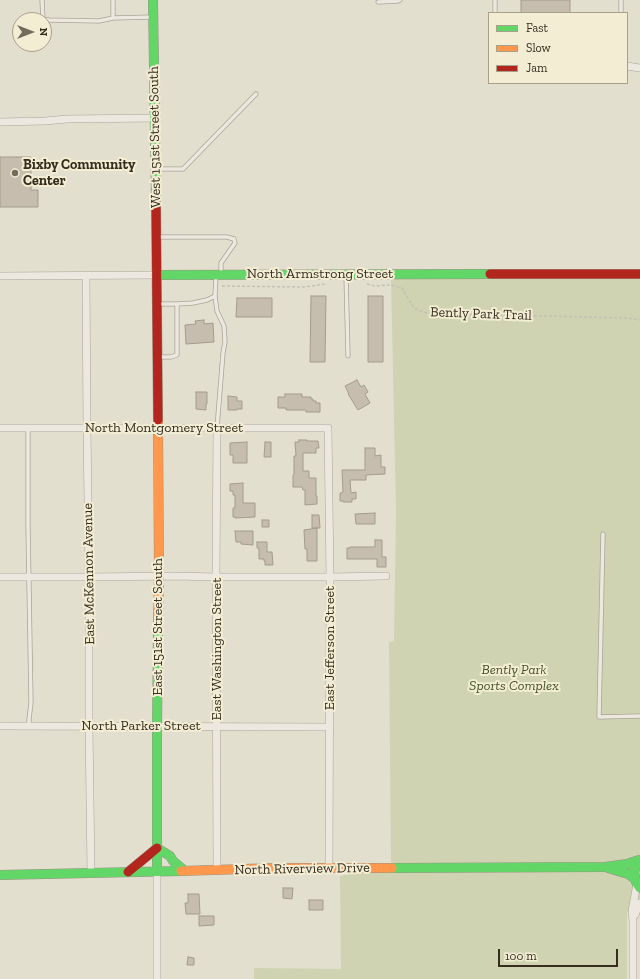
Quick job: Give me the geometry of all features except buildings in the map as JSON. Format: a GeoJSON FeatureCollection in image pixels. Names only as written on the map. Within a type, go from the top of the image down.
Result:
{"type":"FeatureCollection","features":[{"type":"Feature","properties":{"kind":"street","name":"West 151st Street South"},"geometry":{"type":"LineString","coordinates":[[153,0],[156,275]]}},
{"type":"Feature","properties":{"kind":"street"},"geometry":{"type":"LineString","coordinates":[[628,66],[640,68]]}},
{"type":"Feature","properties":{"kind":"street"},"geometry":{"type":"LineString","coordinates":[[0,122],[67,119],[155,118]]}},
{"type":"Feature","properties":{"kind":"street","name":"North Armstrong Street"},"geometry":{"type":"LineString","coordinates":[[0,276],[218,274],[640,274]]}},
{"type":"Feature","properties":{"kind":"street","name":"East McKennon Avenue"},"geometry":{"type":"LineString","coordinates":[[86,275],[90,577],[89,726],[91,872]]}},
{"type":"Feature","properties":{"kind":"street","name":"East 151st Street South"},"geometry":{"type":"LineString","coordinates":[[156,275],[159,576],[157,726],[157,979]]}},
{"type":"Feature","properties":{"kind":"street","name":"North Montgomery Street"},"geometry":{"type":"LineString","coordinates":[[0,428],[328,428]]}},
{"type":"Feature","properties":{"kind":"street","name":"East Washington Street"},"geometry":{"type":"LineString","coordinates":[[217,428],[217,870]]}},
{"type":"Feature","properties":{"kind":"street","name":"East Jefferson Street"},"geometry":{"type":"LineString","coordinates":[[328,428],[330,577],[329,868]]}},
{"type":"Feature","properties":{"kind":"street"},"geometry":{"type":"LineString","coordinates":[[0,577],[386,576]]}},
{"type":"Feature","properties":{"kind":"street","name":"North Parker Street"},"geometry":{"type":"LineString","coordinates":[[0,726],[330,727]]}},
{"type":"Feature","properties":{"kind":"street"},"geometry":{"type":"LineString","coordinates":[[128,872],[157,848],[170,856],[185,871]]}},
{"type":"Feature","properties":{"kind":"street"},"geometry":{"type":"LineString","coordinates":[[633,979],[632,911],[637,884],[634,872],[640,860]]}},
{"type":"Feature","properties":{"kind":"street","name":"North Riverview Drive"},"geometry":{"type":"LineString","coordinates":[[0,875],[275,868],[604,867],[627,864],[640,860]]}},
{"type":"Feature","properties":{"kind":"street","name":"North Riverview Drive"},"geometry":{"type":"LineString","coordinates":[[604,867],[628,874],[637,884]]}},
{"type":"Feature","properties":{"kind":"street"},"geometry":{"type":"LineString","coordinates":[[633,921],[640,903]]}},
{"type":"Feature","properties":{"kind":"lane"},"geometry":{"type":"LineString","coordinates":[[42,0],[43,19],[49,20],[99,21],[113,18],[153,17]]}},
{"type":"Feature","properties":{"kind":"lane"},"geometry":{"type":"LineString","coordinates":[[113,0],[113,18]]}},
{"type":"Feature","properties":{"kind":"lane"},"geometry":{"type":"LineString","coordinates":[[378,2],[400,0]]}},
{"type":"Feature","properties":{"kind":"lane"},"geometry":{"type":"LineString","coordinates":[[495,0],[495,12]]}},
{"type":"Feature","properties":{"kind":"lane"},"geometry":{"type":"LineString","coordinates":[[621,0],[621,12]]}},
{"type":"Feature","properties":{"kind":"lane"},"geometry":{"type":"LineString","coordinates":[[156,169],[183,169],[256,94]]}},
{"type":"Feature","properties":{"kind":"lane"},"geometry":{"type":"LineString","coordinates":[[156,237],[227,237],[234,239],[235,243],[221,263],[215,296],[217,311],[224,326],[225,337],[217,428]]}},
{"type":"Feature","properties":{"kind":"lane"},"geometry":{"type":"LineString","coordinates":[[346,274],[348,356]]}},
{"type":"Feature","properties":{"kind":"lane"},"geometry":{"type":"LineString","coordinates":[[156,304],[177,304],[207,300],[215,296]]}},
{"type":"Feature","properties":{"kind":"lane"},"geometry":{"type":"LineString","coordinates":[[156,357],[171,357],[177,355],[177,304]]}},
{"type":"Feature","properties":{"kind":"lane"},"geometry":{"type":"LineString","coordinates":[[28,428],[31,703],[29,726]]}},
{"type":"Feature","properties":{"kind":"lane"},"geometry":{"type":"LineString","coordinates":[[603,534],[599,716],[640,716]]}},
{"type":"Feature","properties":{"kind":"path"},"geometry":{"type":"LineString","coordinates":[[216,286],[304,287],[332,283]]}},
{"type":"Feature","properties":{"kind":"path","name":"Bently Park Trail"},"geometry":{"type":"LineString","coordinates":[[365,284],[375,286],[390,285],[402,288],[414,308],[426,313],[627,318],[640,320]]}},
{"type":"Feature","properties":{"kind":"green space","name":"Bently Park Sports Complex"},"geometry":{"type":"Polygon","coordinates":[[[640,275],[640,910],[627,912],[627,979],[254,979],[254,968],[341,969],[340,876],[391,867],[389,642],[394,641],[396,512],[391,279],[640,275]]]}},
{"type":"Feature","properties":{"kind":"traffic: fast"},"geometry":{"type":"LineString","coordinates":[[153,0],[156,202]]}},
{"type":"Feature","properties":{"kind":"traffic: fast"},"geometry":{"type":"LineString","coordinates":[[156,275],[490,274]]}},
{"type":"Feature","properties":{"kind":"traffic: fast"},"geometry":{"type":"LineString","coordinates":[[157,871],[158,626]]}},
{"type":"Feature","properties":{"kind":"traffic: fast"},"geometry":{"type":"LineString","coordinates":[[157,848],[170,856],[173,861],[185,871]]}},
{"type":"Feature","properties":{"kind":"traffic: fast"},"geometry":{"type":"LineString","coordinates":[[392,868],[605,867],[627,864],[639,860]]}},
{"type":"Feature","properties":{"kind":"traffic: fast"},"geometry":{"type":"LineString","coordinates":[[640,860],[634,872],[636,882],[640,888]]}},
{"type":"Feature","properties":{"kind":"traffic: fast"},"geometry":{"type":"LineString","coordinates":[[608,868],[628,874],[635,879]]}},
{"type":"Feature","properties":{"kind":"traffic: fast"},"geometry":{"type":"LineString","coordinates":[[0,875],[181,871]]}},
{"type":"Feature","properties":{"kind":"traffic: slow"},"geometry":{"type":"LineString","coordinates":[[158,420],[158,626]]}},
{"type":"Feature","properties":{"kind":"traffic: slow"},"geometry":{"type":"LineString","coordinates":[[181,871],[275,868],[392,868]]}},
{"type":"Feature","properties":{"kind":"traffic: jam"},"geometry":{"type":"LineString","coordinates":[[156,202],[158,420]]}},
{"type":"Feature","properties":{"kind":"traffic: jam"},"geometry":{"type":"LineString","coordinates":[[490,274],[640,274]]}},
{"type":"Feature","properties":{"kind":"traffic: jam"},"geometry":{"type":"LineString","coordinates":[[128,872],[157,848]]}},
{"type":"Feature","properties":{"kind":"place","name":"Bixby Community Center"},"geometry":{"type":"Point","coordinates":[15,173]}}]}
